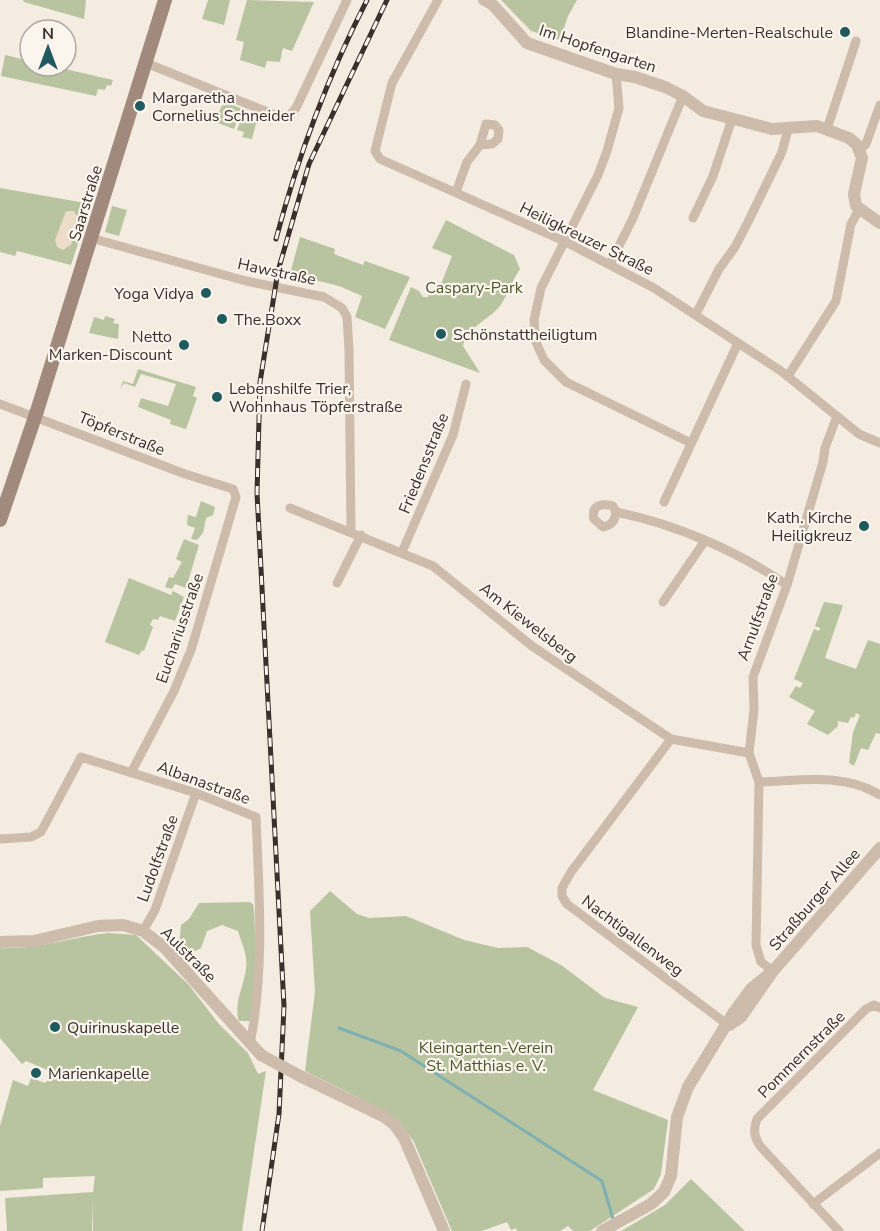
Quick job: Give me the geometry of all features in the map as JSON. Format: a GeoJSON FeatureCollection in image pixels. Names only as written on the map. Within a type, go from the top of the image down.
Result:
{"type":"FeatureCollection","features":[{"type":"Feature","properties":{"kind":"main road","name":"Saarstraße"},"geometry":{"type":"LineString","coordinates":[[0,520],[35,416],[165,0]]}},
{"type":"Feature","properties":{"kind":"street"},"geometry":{"type":"LineString","coordinates":[[146,63],[275,115],[289,116],[296,108],[347,0]]}},
{"type":"Feature","properties":{"kind":"street","name":"Heiligkreuzer Straße"},"geometry":{"type":"LineString","coordinates":[[438,0],[392,83],[375,151],[380,159],[564,241],[666,294],[788,376],[859,434],[880,443]]}},
{"type":"Feature","properties":{"kind":"street","name":"Im Hopfengarten"},"geometry":{"type":"LineString","coordinates":[[484,0],[492,4],[527,43],[616,74],[635,77],[683,96],[703,111],[772,129],[807,126],[827,129],[849,138],[860,150]]}},
{"type":"Feature","properties":{"kind":"street"},"geometry":{"type":"LineString","coordinates":[[827,129],[856,41]]}},
{"type":"Feature","properties":{"kind":"street"},"geometry":{"type":"LineString","coordinates":[[616,74],[619,108],[607,151],[541,288],[536,308],[536,342],[544,360],[566,382],[691,443]]}},
{"type":"Feature","properties":{"kind":"street"},"geometry":{"type":"LineString","coordinates":[[610,264],[633,218],[683,96]]}},
{"type":"Feature","properties":{"kind":"street"},"geometry":{"type":"LineString","coordinates":[[880,105],[866,144],[860,150],[862,160],[854,194],[859,210],[880,223]]}},
{"type":"Feature","properties":{"kind":"street"},"geometry":{"type":"LineString","coordinates":[[693,218],[713,176],[732,119]]}},
{"type":"Feature","properties":{"kind":"street"},"geometry":{"type":"LineString","coordinates":[[696,314],[719,269],[735,247],[748,222],[782,152],[788,129]]}},
{"type":"Feature","properties":{"kind":"street"},"geometry":{"type":"LineString","coordinates":[[456,192],[467,162],[480,145]]}},
{"type":"Feature","properties":{"kind":"street"},"geometry":{"type":"LineString","coordinates":[[788,376],[836,301],[851,224],[859,210]]}},
{"type":"Feature","properties":{"kind":"street","name":"Hawstraße"},"geometry":{"type":"LineString","coordinates":[[91,238],[246,281],[324,297],[342,308],[347,317],[349,349],[351,531]]}},
{"type":"Feature","properties":{"kind":"street"},"geometry":{"type":"LineString","coordinates":[[664,502],[738,342]]}},
{"type":"Feature","properties":{"kind":"street","name":"Friedensstraße"},"geometry":{"type":"LineString","coordinates":[[402,552],[453,435],[466,384]]}},
{"type":"Feature","properties":{"kind":"street","name":"Töpferstraße"},"geometry":{"type":"LineString","coordinates":[[0,404],[185,474],[233,489]]}},
{"type":"Feature","properties":{"kind":"street","name":"Arnulfstraße"},"geometry":{"type":"LineString","coordinates":[[773,971],[761,962],[756,945],[759,782],[749,753],[755,666],[787,585],[823,462],[825,448],[837,416]]}},
{"type":"Feature","properties":{"kind":"street","name":"Euchariusstraße"},"geometry":{"type":"LineString","coordinates":[[132,771],[174,692],[191,650],[234,505],[236,497],[233,489]]}},
{"type":"Feature","properties":{"kind":"street","name":"Am Kiewelsberg"},"geometry":{"type":"LineString","coordinates":[[290,508],[433,566],[532,646],[671,739],[749,753]]}},
{"type":"Feature","properties":{"kind":"street"},"geometry":{"type":"LineString","coordinates":[[616,512],[654,521],[730,552],[787,585]]}},
{"type":"Feature","properties":{"kind":"street"},"geometry":{"type":"LineString","coordinates":[[337,583],[361,535]]}},
{"type":"Feature","properties":{"kind":"street"},"geometry":{"type":"LineString","coordinates":[[663,602],[704,542]]}},
{"type":"Feature","properties":{"kind":"street","name":"Nachtigallenweg"},"geometry":{"type":"LineString","coordinates":[[671,739],[579,861],[562,888],[562,896],[567,904],[728,1025]]}},
{"type":"Feature","properties":{"kind":"street","name":"Albanastraße"},"geometry":{"type":"LineString","coordinates":[[0,838],[31,837],[41,832],[81,757],[132,771],[256,817],[261,940],[259,1000],[250,1044]]}},
{"type":"Feature","properties":{"kind":"street"},"geometry":{"type":"LineString","coordinates":[[759,782],[837,780],[855,784],[880,795]]}},
{"type":"Feature","properties":{"kind":"street","name":"Ludolfstraße"},"geometry":{"type":"LineString","coordinates":[[143,931],[155,910],[196,793]]}},
{"type":"Feature","properties":{"kind":"street","name":"Straßburger Allee"},"geometry":{"type":"LineString","coordinates":[[773,971],[880,848]]}},
{"type":"Feature","properties":{"kind":"street","name":"Aulstraße"},"geometry":{"type":"LineString","coordinates":[[0,942],[33,941],[98,926],[123,925],[143,931],[164,947],[261,1055],[383,1116],[395,1125],[404,1138],[444,1231]]}},
{"type":"Feature","properties":{"kind":"street"},"geometry":{"type":"LineString","coordinates":[[602,1231],[651,1204],[669,1184],[674,1135],[683,1098],[698,1068],[728,1025],[741,1017],[773,971]]}},
{"type":"Feature","properties":{"kind":"street","name":"Pommernstraße"},"geometry":{"type":"LineString","coordinates":[[813,1203],[760,1146],[754,1137],[754,1128],[757,1119],[866,1009],[877,1007]]}},
{"type":"Feature","properties":{"kind":"street"},"geometry":{"type":"LineString","coordinates":[[839,1231],[813,1203],[880,1153]]}},
{"type":"Feature","properties":{"kind":"green space"},"geometry":{"type":"Polygon","coordinates":[[[23,0],[86,0],[84,19],[24,2],[23,0]]]}},
{"type":"Feature","properties":{"kind":"green space"},"geometry":{"type":"Polygon","coordinates":[[[208,0],[230,0],[224,25],[202,19],[208,0]]]}},
{"type":"Feature","properties":{"kind":"green space"},"geometry":{"type":"Polygon","coordinates":[[[247,0],[314,2],[292,51],[283,48],[280,62],[267,61],[265,68],[240,60],[244,42],[236,40],[247,0]]]}},
{"type":"Feature","properties":{"kind":"green space"},"geometry":{"type":"Polygon","coordinates":[[[501,0],[577,0],[568,16],[560,40],[531,31],[501,0]]]}},
{"type":"Feature","properties":{"kind":"green space"},"geometry":{"type":"Polygon","coordinates":[[[5,55],[18,58],[18,78],[78,78],[78,72],[113,80],[111,86],[107,85],[105,90],[98,89],[96,96],[1,76],[5,55]]]}},
{"type":"Feature","properties":{"kind":"green space"},"geometry":{"type":"Polygon","coordinates":[[[224,101],[242,109],[234,129],[215,122],[224,101]]]}},
{"type":"Feature","properties":{"kind":"green space"},"geometry":{"type":"Polygon","coordinates":[[[245,110],[258,116],[252,139],[242,137],[244,132],[237,130],[245,110]]]}},
{"type":"Feature","properties":{"kind":"green space"},"geometry":{"type":"Polygon","coordinates":[[[0,188],[91,204],[71,265],[17,251],[15,256],[0,252],[0,188]]]}},
{"type":"Feature","properties":{"kind":"green space"},"geometry":{"type":"Polygon","coordinates":[[[112,206],[127,210],[119,236],[105,232],[112,206]]]}},
{"type":"Feature","properties":{"kind":"green space","name":"Caspary-Park"},"geometry":{"type":"Polygon","coordinates":[[[446,220],[514,255],[520,269],[499,307],[473,329],[465,340],[463,346],[480,373],[389,340],[411,287],[419,291],[423,297],[428,297],[430,292],[438,292],[452,256],[432,248],[446,220]]]}},
{"type":"Feature","properties":{"kind":"green space"},"geometry":{"type":"Polygon","coordinates":[[[300,237],[335,249],[334,254],[363,265],[365,261],[410,277],[385,329],[355,317],[362,296],[339,286],[290,274],[300,237]]]}},
{"type":"Feature","properties":{"kind":"green space"},"geometry":{"type":"Polygon","coordinates":[[[105,316],[115,319],[113,323],[119,324],[118,339],[89,333],[94,317],[104,320],[105,316]]]}},
{"type":"Feature","properties":{"kind":"green space"},"geometry":{"type":"Polygon","coordinates":[[[138,369],[196,387],[193,396],[197,398],[186,429],[170,424],[171,420],[138,407],[141,398],[168,406],[176,384],[141,374],[135,387],[124,383],[120,389],[123,381],[133,384],[138,369]]]}},
{"type":"Feature","properties":{"kind":"green space"},"geometry":{"type":"Polygon","coordinates":[[[201,501],[215,507],[213,515],[206,518],[203,533],[197,540],[191,539],[195,528],[187,525],[188,515],[196,517],[201,501]]]}},
{"type":"Feature","properties":{"kind":"green space"},"geometry":{"type":"Polygon","coordinates":[[[184,539],[199,545],[186,588],[175,584],[172,589],[165,587],[169,577],[173,578],[182,562],[176,559],[184,539]]]}},
{"type":"Feature","properties":{"kind":"green space"},"geometry":{"type":"Polygon","coordinates":[[[129,578],[171,595],[173,591],[184,597],[175,621],[160,616],[158,620],[153,619],[150,625],[153,627],[144,651],[142,650],[139,655],[105,642],[129,578]]]}},
{"type":"Feature","properties":{"kind":"green space"},"geometry":{"type":"Polygon","coordinates":[[[824,602],[843,605],[825,658],[856,669],[868,640],[880,644],[880,734],[876,733],[868,750],[861,748],[854,766],[849,763],[853,732],[860,715],[856,713],[848,723],[838,721],[838,726],[828,735],[807,724],[815,711],[789,697],[796,686],[800,688],[803,683],[794,679],[814,629],[819,631],[820,628],[815,626],[824,602]]]}},
{"type":"Feature","properties":{"kind":"green space","name":"Kleingarten-Verein St. Matthias e. V."},"geometry":{"type":"Polygon","coordinates":[[[330,891],[357,914],[369,918],[406,916],[464,940],[498,948],[527,947],[561,965],[605,998],[638,1007],[593,1090],[668,1120],[661,1174],[654,1189],[590,1231],[573,1231],[568,1226],[560,1231],[517,1231],[516,1228],[511,1230],[507,1222],[482,1231],[452,1231],[413,1140],[403,1128],[364,1100],[305,1071],[315,992],[310,911],[330,891]]]}},
{"type":"Feature","properties":{"kind":"green space"},"geometry":{"type":"Polygon","coordinates":[[[249,902],[253,904],[258,946],[256,1005],[249,1021],[239,1021],[237,1009],[245,975],[246,959],[238,931],[222,925],[207,931],[201,948],[195,951],[180,950],[179,947],[181,925],[189,919],[199,903],[249,902]]]}},
{"type":"Feature","properties":{"kind":"green space"},"geometry":{"type":"Polygon","coordinates":[[[108,933],[136,935],[189,985],[218,1023],[248,1053],[258,1074],[266,1071],[242,1231],[93,1231],[92,1197],[92,1231],[7,1231],[5,1198],[93,1192],[95,1176],[43,1178],[43,1188],[0,1191],[0,1126],[13,1080],[28,1086],[31,1078],[45,1083],[52,1076],[50,1071],[26,1061],[22,1064],[0,1038],[0,948],[27,947],[108,933]]]}},
{"type":"Feature","properties":{"kind":"green space"},"geometry":{"type":"Polygon","coordinates":[[[691,1179],[745,1231],[621,1231],[665,1205],[691,1179]]]}},
{"type":"Feature","properties":{"kind":"shaded area"},"geometry":{"type":"Polygon","coordinates":[[[66,211],[74,211],[79,220],[71,245],[63,250],[57,247],[55,240],[66,211]]]}},
{"type":"Feature","properties":{"kind":"waterway"},"geometry":{"type":"LineString","coordinates":[[339,1028],[401,1051],[602,1181],[613,1219]]}},
{"type":"Feature","properties":{"kind":"railway"},"geometry":{"type":"LineString","coordinates":[[276,239],[315,117],[339,58],[367,0]]}},
{"type":"Feature","properties":{"kind":"railway"},"geometry":{"type":"LineString","coordinates":[[262,1231],[279,1114],[284,1006],[257,493],[260,382],[278,271],[309,164],[387,0]]}},
{"type":"Feature","properties":{"kind":"place","name":"Blandine-Merten-Realschule"},"geometry":{"type":"Point","coordinates":[845,32]}},
{"type":"Feature","properties":{"kind":"place","name":"Margaretha Cornelius Schneider"},"geometry":{"type":"Point","coordinates":[140,106]}},
{"type":"Feature","properties":{"kind":"place","name":"Yoga Vidya"},"geometry":{"type":"Point","coordinates":[206,293]}},
{"type":"Feature","properties":{"kind":"place","name":"The.Boxx"},"geometry":{"type":"Point","coordinates":[222,319]}},
{"type":"Feature","properties":{"kind":"place","name":"Schönstattheiligtum"},"geometry":{"type":"Point","coordinates":[441,334]}},
{"type":"Feature","properties":{"kind":"place","name":"Netto Marken-Discount"},"geometry":{"type":"Point","coordinates":[184,345]}},
{"type":"Feature","properties":{"kind":"place","name":"Lebenshilfe Trier, Wohnhaus Töpferstraße"},"geometry":{"type":"Point","coordinates":[217,397]}},
{"type":"Feature","properties":{"kind":"place","name":"Kath. Kirche Heiligkreuz"},"geometry":{"type":"Point","coordinates":[864,526]}},
{"type":"Feature","properties":{"kind":"place","name":"Quirinuskapelle"},"geometry":{"type":"Point","coordinates":[55,1027]}},
{"type":"Feature","properties":{"kind":"place","name":"Marienkapelle"},"geometry":{"type":"Point","coordinates":[36,1073]}}]}
